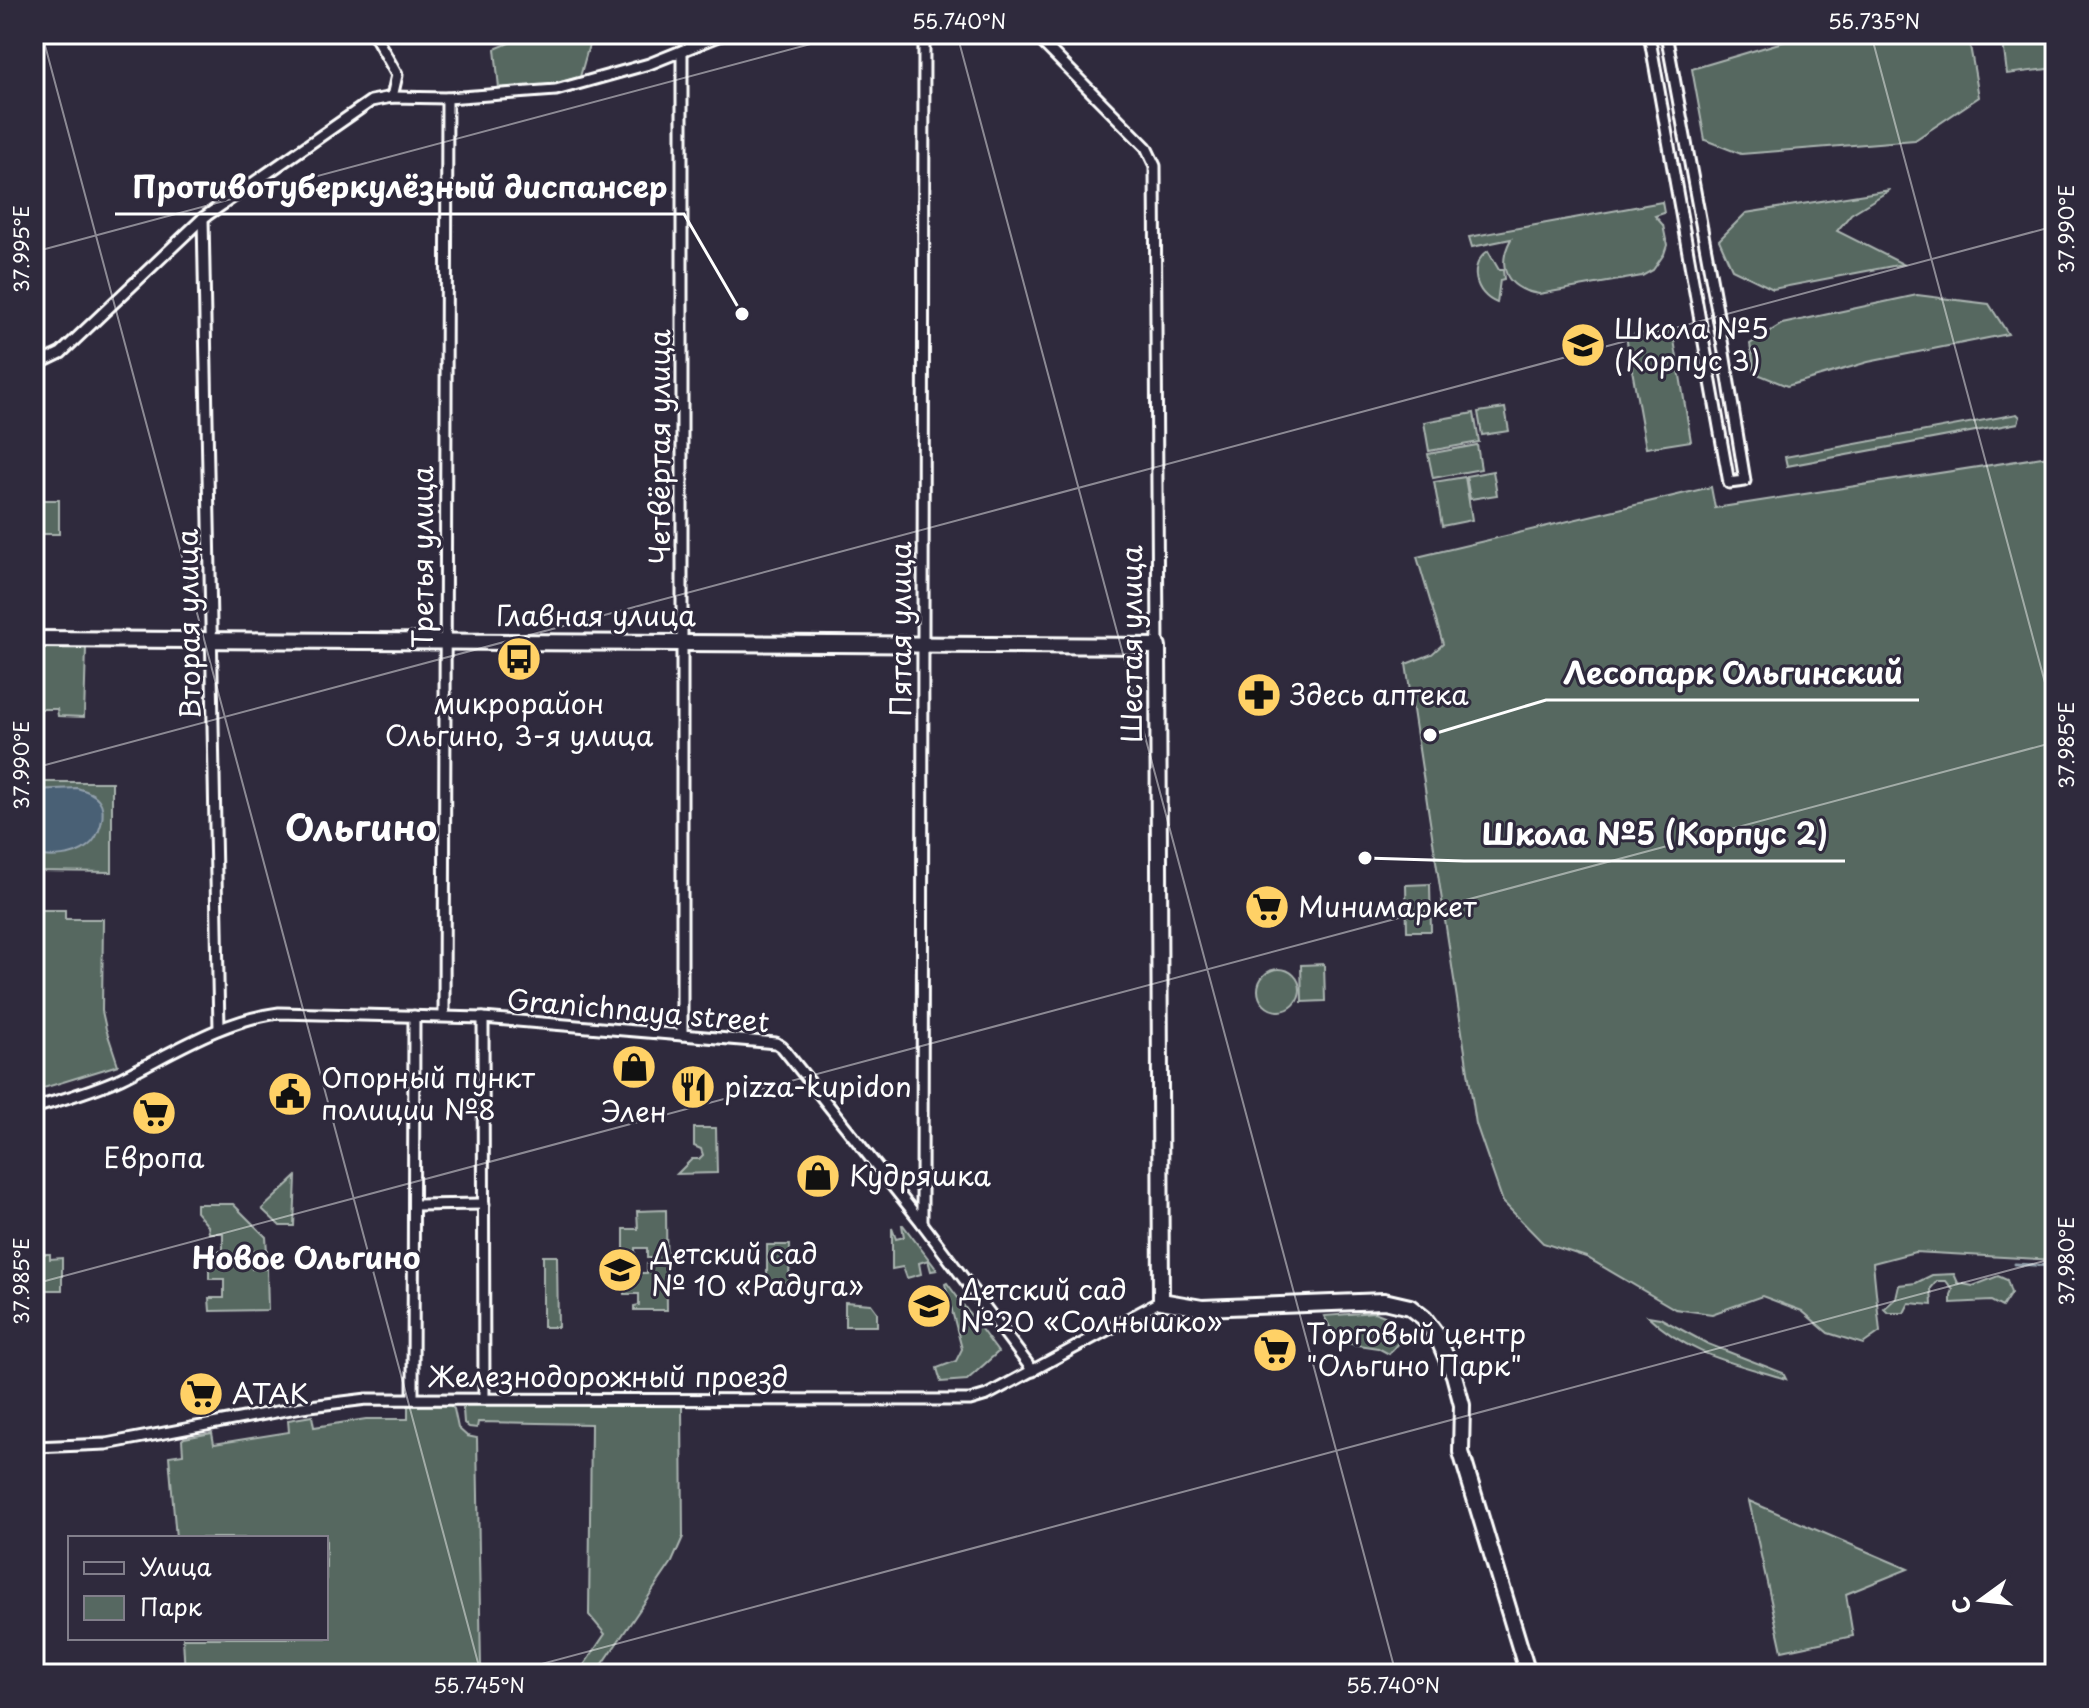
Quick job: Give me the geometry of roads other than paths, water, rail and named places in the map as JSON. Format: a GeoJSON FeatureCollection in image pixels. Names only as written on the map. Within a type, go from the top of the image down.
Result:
{"type":"FeatureCollection","features":[{"type":"Feature","properties":{"kind":"street"},"geometry":{"type":"LineString","coordinates":[[374,34],[397,75],[392,97]]}},
{"type":"Feature","properties":{"kind":"street"},"geometry":{"type":"LineString","coordinates":[[34,366],[61,353],[203,218],[371,101],[392,97],[447,98],[564,89],[649,64],[724,34]]}},
{"type":"Feature","properties":{"kind":"street","name":"Пятая улица"},"geometry":{"type":"LineString","coordinates":[[922,1223],[924,34]]}},
{"type":"Feature","properties":{"kind":"street","name":"Шестая улица"},"geometry":{"type":"LineString","coordinates":[[1034,34],[1146,147],[1155,166],[1161,1301]]}},
{"type":"Feature","properties":{"kind":"street"},"geometry":{"type":"LineString","coordinates":[[1649,34],[1729,483],[1745,481],[1666,34]]}},
{"type":"Feature","properties":{"kind":"street","name":"Четвёртая улица"},"geometry":{"type":"LineString","coordinates":[[682,51],[682,1035]]}},
{"type":"Feature","properties":{"kind":"street","name":"Третья улица"},"geometry":{"type":"LineString","coordinates":[[444,1016],[447,98]]}},
{"type":"Feature","properties":{"kind":"street","name":"Вторая улица"},"geometry":{"type":"LineString","coordinates":[[203,218],[219,1029]]}},
{"type":"Feature","properties":{"kind":"street","name":"Главная улица"},"geometry":{"type":"LineString","coordinates":[[34,639],[1158,646]]}},
{"type":"Feature","properties":{"kind":"street","name":"Granichnaya street"},"geometry":{"type":"LineString","coordinates":[[34,1108],[97,1089],[219,1029],[254,1017],[279,1013],[483,1018],[776,1043],[922,1223],[1033,1371]]}},
{"type":"Feature","properties":{"kind":"street"},"geometry":{"type":"LineString","coordinates":[[413,1398],[414,1016]]}},
{"type":"Feature","properties":{"kind":"street"},"geometry":{"type":"LineString","coordinates":[[483,1018],[484,1399]]}},
{"type":"Feature","properties":{"kind":"street"},"geometry":{"type":"LineString","coordinates":[[414,1205],[484,1204]]}},
{"type":"Feature","properties":{"kind":"street"},"geometry":{"type":"LineString","coordinates":[[1161,1301],[1202,1308],[1384,1301],[1410,1307],[1424,1318],[1441,1345],[1457,1385],[1463,1413],[1461,1452],[1528,1674]]}},
{"type":"Feature","properties":{"kind":"street","name":"Железнодорожный проезд"},"geometry":{"type":"LineString","coordinates":[[34,1447],[115,1443],[302,1407],[367,1399],[979,1399],[1161,1301]]}},
{"type":"Feature","properties":{"kind":"water"},"geometry":{"type":"Polygon","coordinates":[[[77,788],[95,796],[102,805],[101,824],[96,837],[82,850],[69,855],[34,855],[34,790],[77,788]]]}},
{"type":"Feature","properties":{"kind":"waterway"},"geometry":{"type":"LineString","coordinates":[[2015,1264],[2055,1266]]}},
{"type":"Feature","properties":{"kind":"place","name":"Противотуберкулёзный диспансер"},"geometry":{"type":"Point","coordinates":[742,314]}},
{"type":"Feature","properties":{"kind":"place","name":"Школа №5 (Корпус 3)"},"geometry":{"type":"Point","coordinates":[1583,345]}},
{"type":"Feature","properties":{"kind":"place","name":"микрорайон Ольгино, 3-я улица"},"geometry":{"type":"Point","coordinates":[519,659]}},
{"type":"Feature","properties":{"kind":"place","name":"Здесь аптека"},"geometry":{"type":"Point","coordinates":[1259,695]}},
{"type":"Feature","properties":{"kind":"place","name":"Лесопарк Ольгинский"},"geometry":{"type":"Point","coordinates":[1430,735]}},
{"type":"Feature","properties":{"kind":"place","name":"Школа №5 (Корпус 2)"},"geometry":{"type":"Point","coordinates":[1365,858]}},
{"type":"Feature","properties":{"kind":"place","name":"Минимаркет"},"geometry":{"type":"Point","coordinates":[1267,907]}},
{"type":"Feature","properties":{"kind":"place","name":"Элен"},"geometry":{"type":"Point","coordinates":[634,1067]}},
{"type":"Feature","properties":{"kind":"place","name":"pizza-kupidon"},"geometry":{"type":"Point","coordinates":[693,1087]}},
{"type":"Feature","properties":{"kind":"place","name":"Опорный пункт полиции №8"},"geometry":{"type":"Point","coordinates":[290,1094]}},
{"type":"Feature","properties":{"kind":"place","name":"Европа"},"geometry":{"type":"Point","coordinates":[154,1113]}},
{"type":"Feature","properties":{"kind":"place","name":"Кудряшка"},"geometry":{"type":"Point","coordinates":[818,1176]}},
{"type":"Feature","properties":{"kind":"place","name":"Детский сад № 10 «Радуга»"},"geometry":{"type":"Point","coordinates":[620,1270]}},
{"type":"Feature","properties":{"kind":"place","name":"Детский сад №20 «Солнышко»"},"geometry":{"type":"Point","coordinates":[929,1306]}},
{"type":"Feature","properties":{"kind":"place","name":"Торговый центр \"Ольгино Парк\""},"geometry":{"type":"Point","coordinates":[1275,1350]}},
{"type":"Feature","properties":{"kind":"place","name":"АТАК"},"geometry":{"type":"Point","coordinates":[201,1394]}},
{"type":"Feature","properties":{"kind":"district","name":"Ольгино"},"geometry":{"type":"Point","coordinates":[361,828]}},
{"type":"Feature","properties":{"kind":"district","name":"Новое Ольгино"},"geometry":{"type":"Point","coordinates":[306,1259]}}]}
